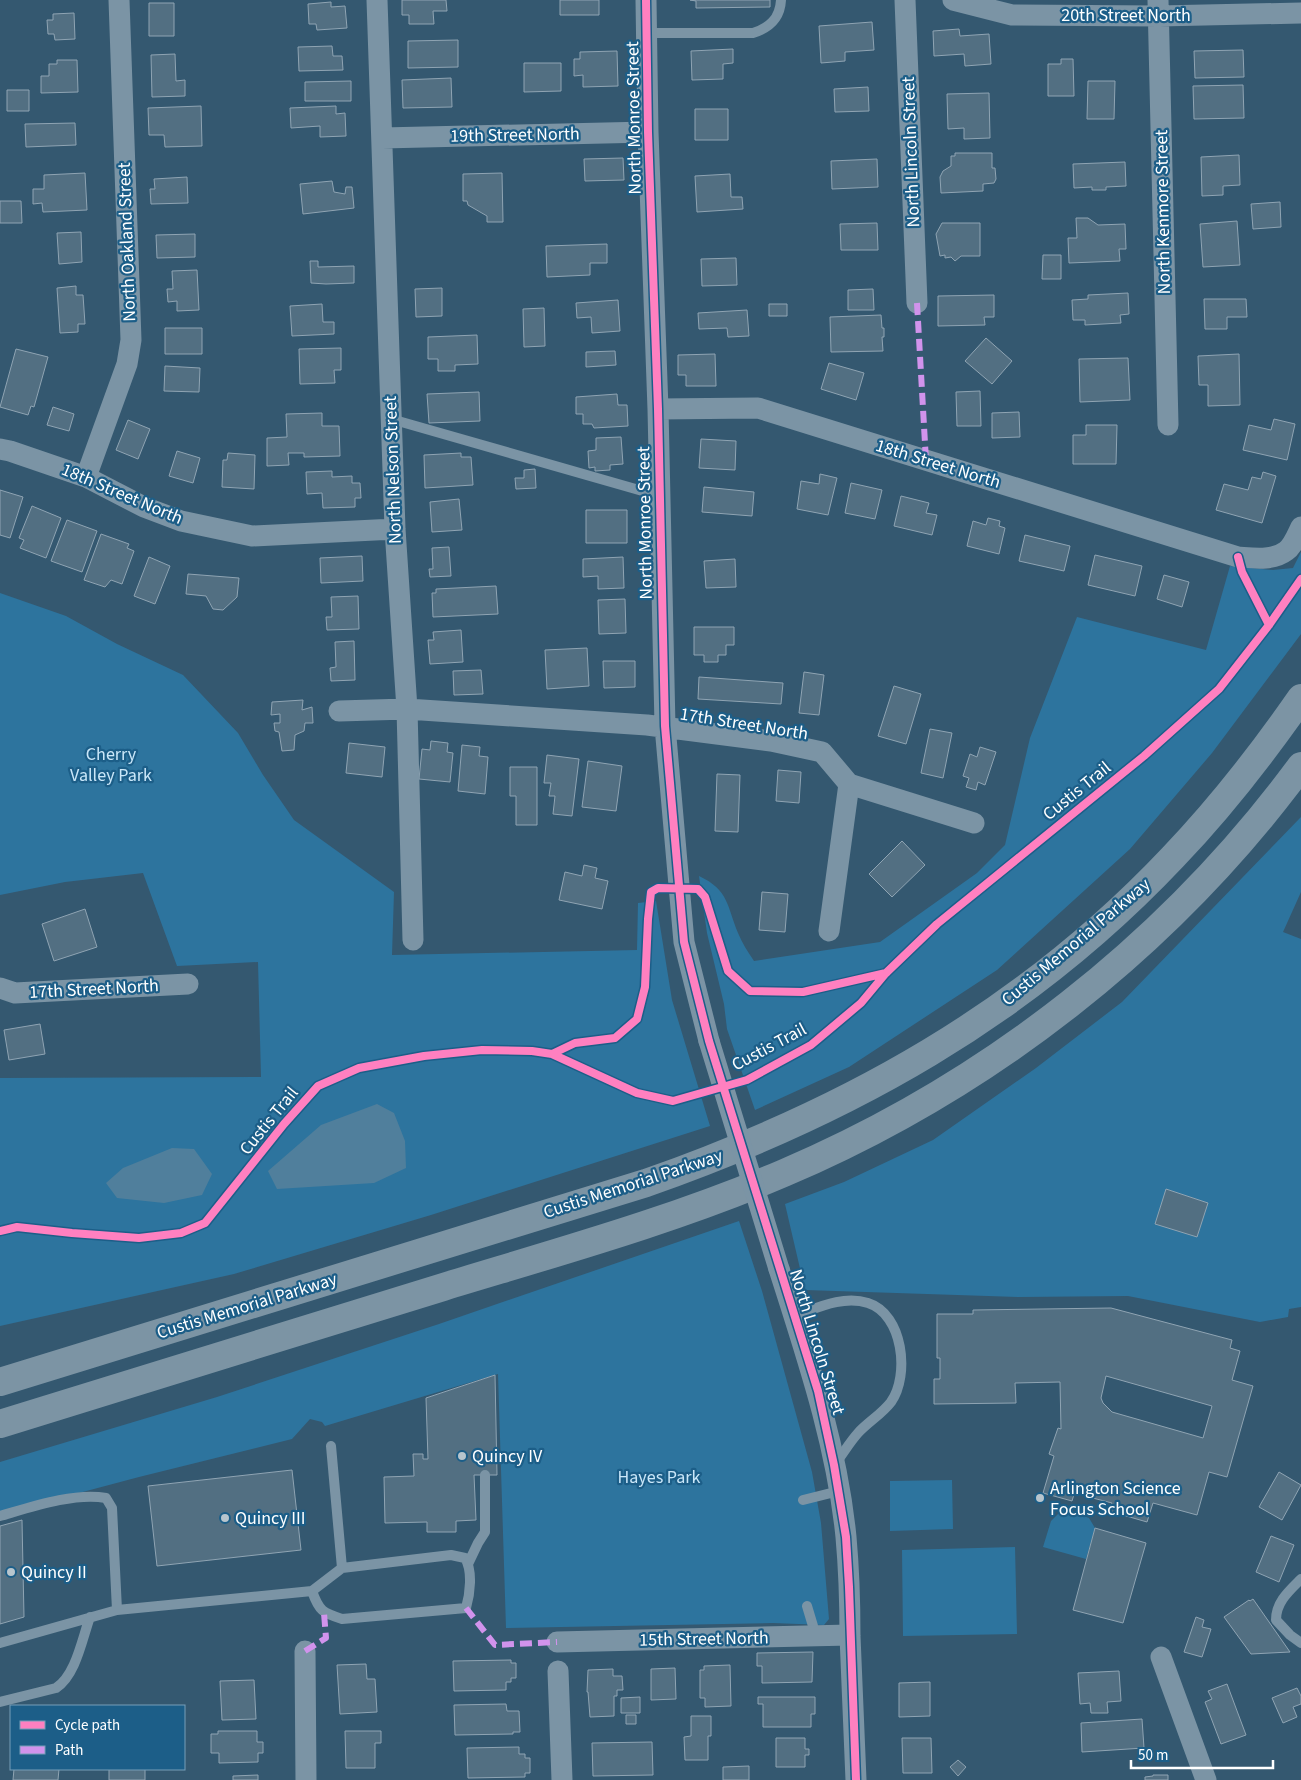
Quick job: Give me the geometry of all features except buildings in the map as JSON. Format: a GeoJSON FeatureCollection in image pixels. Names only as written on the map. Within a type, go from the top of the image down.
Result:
{"type":"FeatureCollection","features":[{"type":"Feature","properties":{"kind":"highway","name":"Custis Memorial Parkway"},"geometry":{"type":"LineString","coordinates":[[0,1382],[646,1182],[762,1139],[870,1088],[960,1035],[1008,1001],[1057,964],[1120,908],[1172,859],[1218,808],[1301,698]]}},
{"type":"Feature","properties":{"kind":"highway"},"geometry":{"type":"LineString","coordinates":[[0,1424],[651,1223],[780,1175],[860,1137],[936,1096],[994,1058],[1078,997],[1131,953],[1226,858],[1274,802],[1301,766]]}},
{"type":"Feature","properties":{"kind":"street","name":"North Oakland Street"},"geometry":{"type":"LineString","coordinates":[[86,477],[128,364],[131,340],[119,0]]}},
{"type":"Feature","properties":{"kind":"street","name":"North Nelson Street"},"geometry":{"type":"LineString","coordinates":[[377,0],[395,529],[407,709],[413,940]]}},
{"type":"Feature","properties":{"kind":"street","name":"North Monroe Street"},"geometry":{"type":"LineString","coordinates":[[646,0],[665,726],[684,942],[709,1041]]}},
{"type":"Feature","properties":{"kind":"street","name":"North Lincoln Street"},"geometry":{"type":"LineString","coordinates":[[905,0],[917,303]]}},
{"type":"Feature","properties":{"kind":"street","name":"20th Street North"},"geometry":{"type":"LineString","coordinates":[[953,0],[1012,15],[1159,8],[1301,13]]}},
{"type":"Feature","properties":{"kind":"street","name":"North Kenmore Street"},"geometry":{"type":"LineString","coordinates":[[1159,8],[1168,425]]}},
{"type":"Feature","properties":{"kind":"street","name":"19th Street North"},"geometry":{"type":"LineString","coordinates":[[382,138],[648,132]]}},
{"type":"Feature","properties":{"kind":"street","name":"18th Street North"},"geometry":{"type":"LineString","coordinates":[[658,409],[758,408],[1238,556],[1272,557],[1286,552],[1294,542],[1301,527]]}},
{"type":"Feature","properties":{"kind":"street","name":"18th Street North"},"geometry":{"type":"LineString","coordinates":[[0,449],[86,477],[144,507],[174,518],[252,536],[395,529]]}},
{"type":"Feature","properties":{"kind":"street","name":"17th Street North"},"geometry":{"type":"LineString","coordinates":[[338,711],[407,709],[665,726],[772,741],[822,752],[849,784]]}},
{"type":"Feature","properties":{"kind":"street"},"geometry":{"type":"LineString","coordinates":[[829,931],[849,784],[974,823]]}},
{"type":"Feature","properties":{"kind":"street","name":"17th Street North"},"geometry":{"type":"LineString","coordinates":[[0,988],[15,993],[188,984]]}},
{"type":"Feature","properties":{"kind":"street","name":"North Lincoln Street"},"geometry":{"type":"LineString","coordinates":[[709,1041],[818,1391],[834,1465],[846,1537],[856,1780]]}},
{"type":"Feature","properties":{"kind":"street","name":"15th Street North"},"geometry":{"type":"LineString","coordinates":[[557,1642],[850,1636]]}},
{"type":"Feature","properties":{"kind":"street"},"geometry":{"type":"LineString","coordinates":[[305,1651],[306,1780]]}},
{"type":"Feature","properties":{"kind":"street"},"geometry":{"type":"LineString","coordinates":[[1161,1657],[1206,1780]]}},
{"type":"Feature","properties":{"kind":"street"},"geometry":{"type":"LineString","coordinates":[[558,1671],[562,1780]]}},
{"type":"Feature","properties":{"kind":"lane"},"geometry":{"type":"LineString","coordinates":[[648,33],[753,33],[767,28],[780,10],[781,0]]}},
{"type":"Feature","properties":{"kind":"lane"},"geometry":{"type":"LineString","coordinates":[[391,419],[660,496]]}},
{"type":"Feature","properties":{"kind":"lane"},"geometry":{"type":"LineString","coordinates":[[794,1316],[830,1304],[852,1301],[868,1303],[882,1310],[892,1325],[901,1350],[901,1380],[891,1402],[858,1433],[834,1465]]}},
{"type":"Feature","properties":{"kind":"lane"},"geometry":{"type":"LineString","coordinates":[[331,1446],[342,1568]]}},
{"type":"Feature","properties":{"kind":"lane"},"geometry":{"type":"LineString","coordinates":[[468,1564],[485,1532],[485,1475]]}},
{"type":"Feature","properties":{"kind":"lane"},"geometry":{"type":"LineString","coordinates":[[803,1500],[839,1491]]}},
{"type":"Feature","properties":{"kind":"lane"},"geometry":{"type":"LineString","coordinates":[[0,1516],[44,1503],[94,1496],[106,1498],[112,1508],[117,1610]]}},
{"type":"Feature","properties":{"kind":"lane"},"geometry":{"type":"LineString","coordinates":[[0,1643],[117,1610],[312,1591],[342,1568],[451,1555],[465,1558],[468,1564],[469,1598],[466,1608],[342,1619],[324,1613],[312,1591]]}},
{"type":"Feature","properties":{"kind":"lane"},"geometry":{"type":"LineString","coordinates":[[1301,1579],[1286,1595],[1276,1610],[1276,1620],[1301,1643]]}},
{"type":"Feature","properties":{"kind":"lane"},"geometry":{"type":"LineString","coordinates":[[807,1606],[816,1636]]}},
{"type":"Feature","properties":{"kind":"lane"},"geometry":{"type":"LineString","coordinates":[[0,1702],[56,1688],[62,1684],[70,1676],[90,1617]]}},
{"type":"Feature","properties":{"kind":"green space"},"geometry":{"type":"Polygon","coordinates":[[[1301,552],[1301,634],[1212,753],[1130,849],[997,970],[849,1067],[755,1110],[727,1029],[724,1004],[707,933],[699,876],[709,881],[722,893],[740,937],[754,961],[880,942],[977,873],[1005,845],[1030,738],[1077,617],[1206,650],[1230,566],[1273,570],[1293,568],[1301,552]]]}},
{"type":"Feature","properties":{"kind":"green space","name":"Cherry Valley Park"},"geometry":{"type":"Polygon","coordinates":[[[0,593],[66,616],[117,644],[183,675],[238,733],[263,775],[294,820],[394,892],[392,955],[637,950],[638,903],[656,901],[672,1000],[710,1126],[431,1215],[234,1274],[0,1326],[0,1078],[261,1077],[258,962],[177,966],[143,873],[65,882],[0,895],[0,593]]]}},
{"type":"Feature","properties":{"kind":"green space"},"geometry":{"type":"Polygon","coordinates":[[[1301,817],[1301,892],[1283,932],[1301,939],[1301,1307],[1289,1309],[1288,1317],[1260,1322],[1128,1296],[1019,1297],[805,1290],[785,1204],[844,1182],[933,1140],[1036,1068],[1122,1002],[1301,817]]]}},
{"type":"Feature","properties":{"kind":"green space","name":"Hayes Park"},"geometry":{"type":"Polygon","coordinates":[[[739,1221],[762,1291],[812,1472],[821,1523],[829,1619],[824,1625],[773,1623],[506,1628],[498,1374],[325,1426],[322,1422],[310,1419],[292,1439],[0,1514],[0,1462],[217,1397],[439,1324],[739,1221]]]}},
{"type":"Feature","properties":{"kind":"green space"},"geometry":{"type":"Polygon","coordinates":[[[952,1480],[953,1529],[890,1531],[890,1481],[952,1480]]]}},
{"type":"Feature","properties":{"kind":"green space"},"geometry":{"type":"Polygon","coordinates":[[[1063,1509],[1089,1518],[1095,1528],[1086,1559],[1043,1547],[1051,1521],[1063,1509]]]}},
{"type":"Feature","properties":{"kind":"green space"},"geometry":{"type":"Polygon","coordinates":[[[1015,1547],[1017,1634],[903,1636],[902,1550],[1015,1547]]]}},
{"type":"Feature","properties":{"kind":"shaded area"},"geometry":{"type":"Polygon","coordinates":[[[377,1104],[394,1113],[405,1141],[406,1168],[374,1183],[277,1189],[268,1171],[321,1125],[377,1104]]]}},
{"type":"Feature","properties":{"kind":"shaded area"},"geometry":{"type":"Polygon","coordinates":[[[172,1148],[194,1149],[212,1174],[202,1195],[164,1203],[117,1198],[106,1183],[123,1168],[172,1148]]]}},
{"type":"Feature","properties":{"kind":"marked path"},"geometry":{"type":"LineString","coordinates":[[917,303],[926,461]]}},
{"type":"Feature","properties":{"kind":"marked path"},"geometry":{"type":"LineString","coordinates":[[466,1608],[495,1645],[557,1642]]}},
{"type":"Feature","properties":{"kind":"marked path"},"geometry":{"type":"LineString","coordinates":[[305,1651],[326,1638],[324,1613]]}},
{"type":"Feature","properties":{"kind":"cycle path"},"geometry":{"type":"LineString","coordinates":[[646,0],[665,726],[684,942],[709,1041],[818,1391],[834,1465],[846,1537],[856,1780]]}},
{"type":"Feature","properties":{"kind":"cycle path"},"geometry":{"type":"LineString","coordinates":[[1238,557],[1242,572],[1269,625]]}},
{"type":"Feature","properties":{"kind":"cycle path","name":"Custis Trail"},"geometry":{"type":"LineString","coordinates":[[0,1231],[17,1227],[139,1238],[181,1233],[205,1223],[284,1124],[318,1086],[359,1068],[424,1056],[482,1050],[532,1051],[552,1054],[637,1093],[673,1101],[747,1080],[811,1045],[861,1003],[886,973],[937,924],[1144,756],[1219,689],[1269,625],[1301,579]]}},
{"type":"Feature","properties":{"kind":"cycle path"},"geometry":{"type":"LineString","coordinates":[[552,1054],[575,1043],[615,1038],[637,1019],[645,987],[651,892],[658,888],[698,889],[705,897],[728,971],[750,991],[803,992],[886,973]]}},
{"type":"Feature","properties":{"kind":"place","name":"Quincy IV"},"geometry":{"type":"Point","coordinates":[462,1456]}},
{"type":"Feature","properties":{"kind":"place","name":"Arlington Science Focus School"},"geometry":{"type":"Point","coordinates":[1040,1498]}},
{"type":"Feature","properties":{"kind":"place","name":"Quincy III"},"geometry":{"type":"Point","coordinates":[225,1518]}},
{"type":"Feature","properties":{"kind":"place","name":"Quincy II"},"geometry":{"type":"Point","coordinates":[11,1572]}}]}
